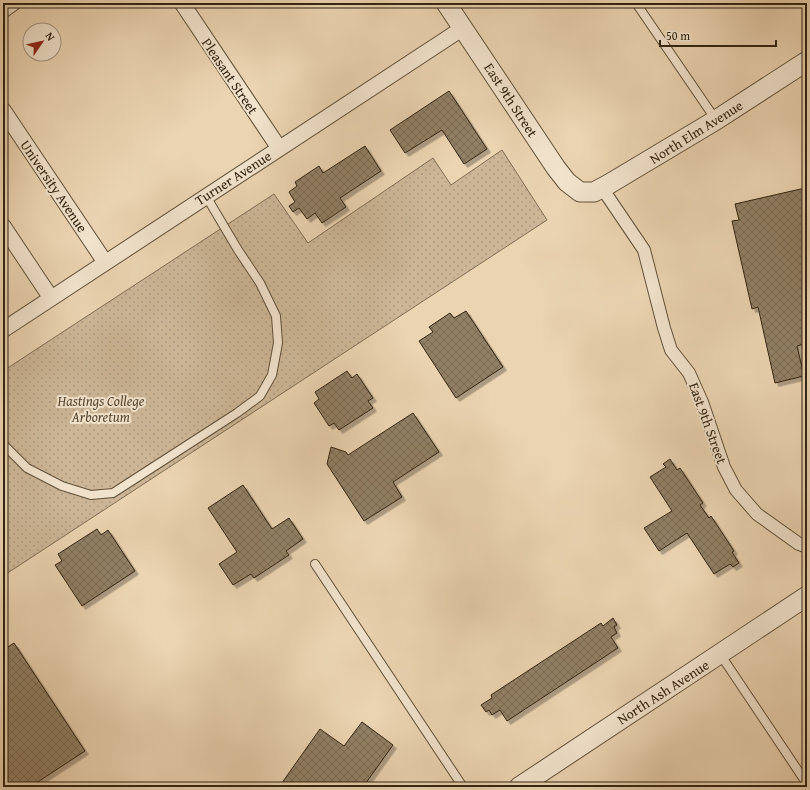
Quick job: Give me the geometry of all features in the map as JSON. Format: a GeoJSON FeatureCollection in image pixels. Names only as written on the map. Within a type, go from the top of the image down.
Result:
{"type":"FeatureCollection","features":[{"type":"Feature","properties":{"kind":"street"},"geometry":{"type":"LineString","coordinates":[[3,10],[13,3]]}},
{"type":"Feature","properties":{"kind":"street","name":"Pleasant Street"},"geometry":{"type":"LineString","coordinates":[[182,3],[279,148]]}},
{"type":"Feature","properties":{"kind":"street","name":"East 9th Street"},"geometry":{"type":"LineString","coordinates":[[446,3],[556,168],[567,182],[580,192]]}},
{"type":"Feature","properties":{"kind":"street","name":"Turner Avenue"},"geometry":{"type":"LineString","coordinates":[[3,330],[463,28]]}},
{"type":"Feature","properties":{"kind":"street","name":"North Elm Avenue"},"geometry":{"type":"LineString","coordinates":[[580,192],[594,192],[602,188],[716,120],[807,61]]}},
{"type":"Feature","properties":{"kind":"street","name":"University Avenue"},"geometry":{"type":"LineString","coordinates":[[3,110],[105,262]]}},
{"type":"Feature","properties":{"kind":"street","name":"East 9th Street"},"geometry":{"type":"LineString","coordinates":[[602,188],[644,250],[671,350],[689,373],[702,402],[724,467],[736,490],[757,514],[799,544],[807,546]]}},
{"type":"Feature","properties":{"kind":"street"},"geometry":{"type":"LineString","coordinates":[[3,226],[51,298]]}},
{"type":"Feature","properties":{"kind":"street","name":"North Ash Avenue"},"geometry":{"type":"LineString","coordinates":[[519,787],[807,596]]}},
{"type":"Feature","properties":{"kind":"lane"},"geometry":{"type":"LineString","coordinates":[[636,3],[716,120]]}},
{"type":"Feature","properties":{"kind":"lane"},"geometry":{"type":"LineString","coordinates":[[3,444],[27,468],[62,486],[91,495],[113,493],[237,413],[260,396],[272,376],[278,343],[276,316],[260,283],[238,250],[206,196]]}},
{"type":"Feature","properties":{"kind":"lane"},"geometry":{"type":"LineString","coordinates":[[315,564],[463,787]]}},
{"type":"Feature","properties":{"kind":"lane"},"geometry":{"type":"LineString","coordinates":[[720,654],[807,784]]}},
{"type":"Feature","properties":{"kind":"green space","name":"Hastings College Arboretum"},"geometry":{"type":"Polygon","coordinates":[[[502,150],[547,220],[3,576],[3,371],[274,194],[308,243],[433,158],[451,185],[502,150]]]}},
{"type":"Feature","properties":{"kind":"building"},"geometry":{"type":"Polygon","coordinates":[[[449,91],[487,149],[464,164],[442,130],[405,153],[390,130],[449,91]]]}},
{"type":"Feature","properties":{"kind":"building"},"geometry":{"type":"Polygon","coordinates":[[[365,146],[381,171],[340,198],[346,207],[322,223],[315,213],[307,219],[299,208],[293,212],[289,206],[295,202],[289,192],[297,186],[295,182],[319,166],[323,173],[365,146]]]}},
{"type":"Feature","properties":{"kind":"building"},"geometry":{"type":"Polygon","coordinates":[[[805,188],[807,197],[807,343],[797,346],[804,376],[775,383],[758,307],[752,309],[732,221],[739,220],[735,204],[805,188]]]}},
{"type":"Feature","properties":{"kind":"building"},"geometry":{"type":"Polygon","coordinates":[[[466,311],[503,367],[456,398],[419,341],[433,332],[429,327],[450,313],[454,318],[466,311]]]}},
{"type":"Feature","properties":{"kind":"building"},"geometry":{"type":"Polygon","coordinates":[[[347,371],[352,378],[357,374],[373,398],[368,401],[373,408],[339,430],[334,423],[329,426],[314,403],[319,399],[315,392],[347,371]]]}},
{"type":"Feature","properties":{"kind":"building"},"geometry":{"type":"Polygon","coordinates":[[[413,413],[439,452],[393,482],[402,497],[364,521],[327,464],[331,447],[346,452],[348,455],[413,413]]]}},
{"type":"Feature","properties":{"kind":"building"},"geometry":{"type":"Polygon","coordinates":[[[670,459],[677,470],[680,468],[703,503],[700,505],[709,518],[711,516],[734,551],[732,552],[739,563],[733,567],[730,564],[714,574],[687,533],[659,551],[644,528],[672,511],[650,477],[666,467],[663,464],[670,459]]]}},
{"type":"Feature","properties":{"kind":"building"},"geometry":{"type":"Polygon","coordinates":[[[243,485],[272,529],[289,518],[303,539],[286,551],[289,555],[254,578],[251,574],[233,585],[219,564],[237,552],[208,508],[243,485]]]}},
{"type":"Feature","properties":{"kind":"building"},"geometry":{"type":"Polygon","coordinates":[[[97,529],[101,535],[108,530],[135,571],[82,606],[55,565],[62,561],[58,554],[97,529]]]}},
{"type":"Feature","properties":{"kind":"building"},"geometry":{"type":"Polygon","coordinates":[[[613,618],[617,625],[614,627],[617,633],[611,637],[618,648],[507,721],[500,710],[492,715],[489,710],[486,712],[481,705],[492,698],[491,695],[601,623],[603,626],[613,618]]]}},
{"type":"Feature","properties":{"kind":"building"},"geometry":{"type":"Polygon","coordinates":[[[14,643],[85,751],[30,787],[3,787],[3,650],[14,643]]]}},
{"type":"Feature","properties":{"kind":"building"},"geometry":{"type":"Polygon","coordinates":[[[362,722],[393,745],[363,787],[279,787],[320,729],[344,746],[362,722]]]}}]}
